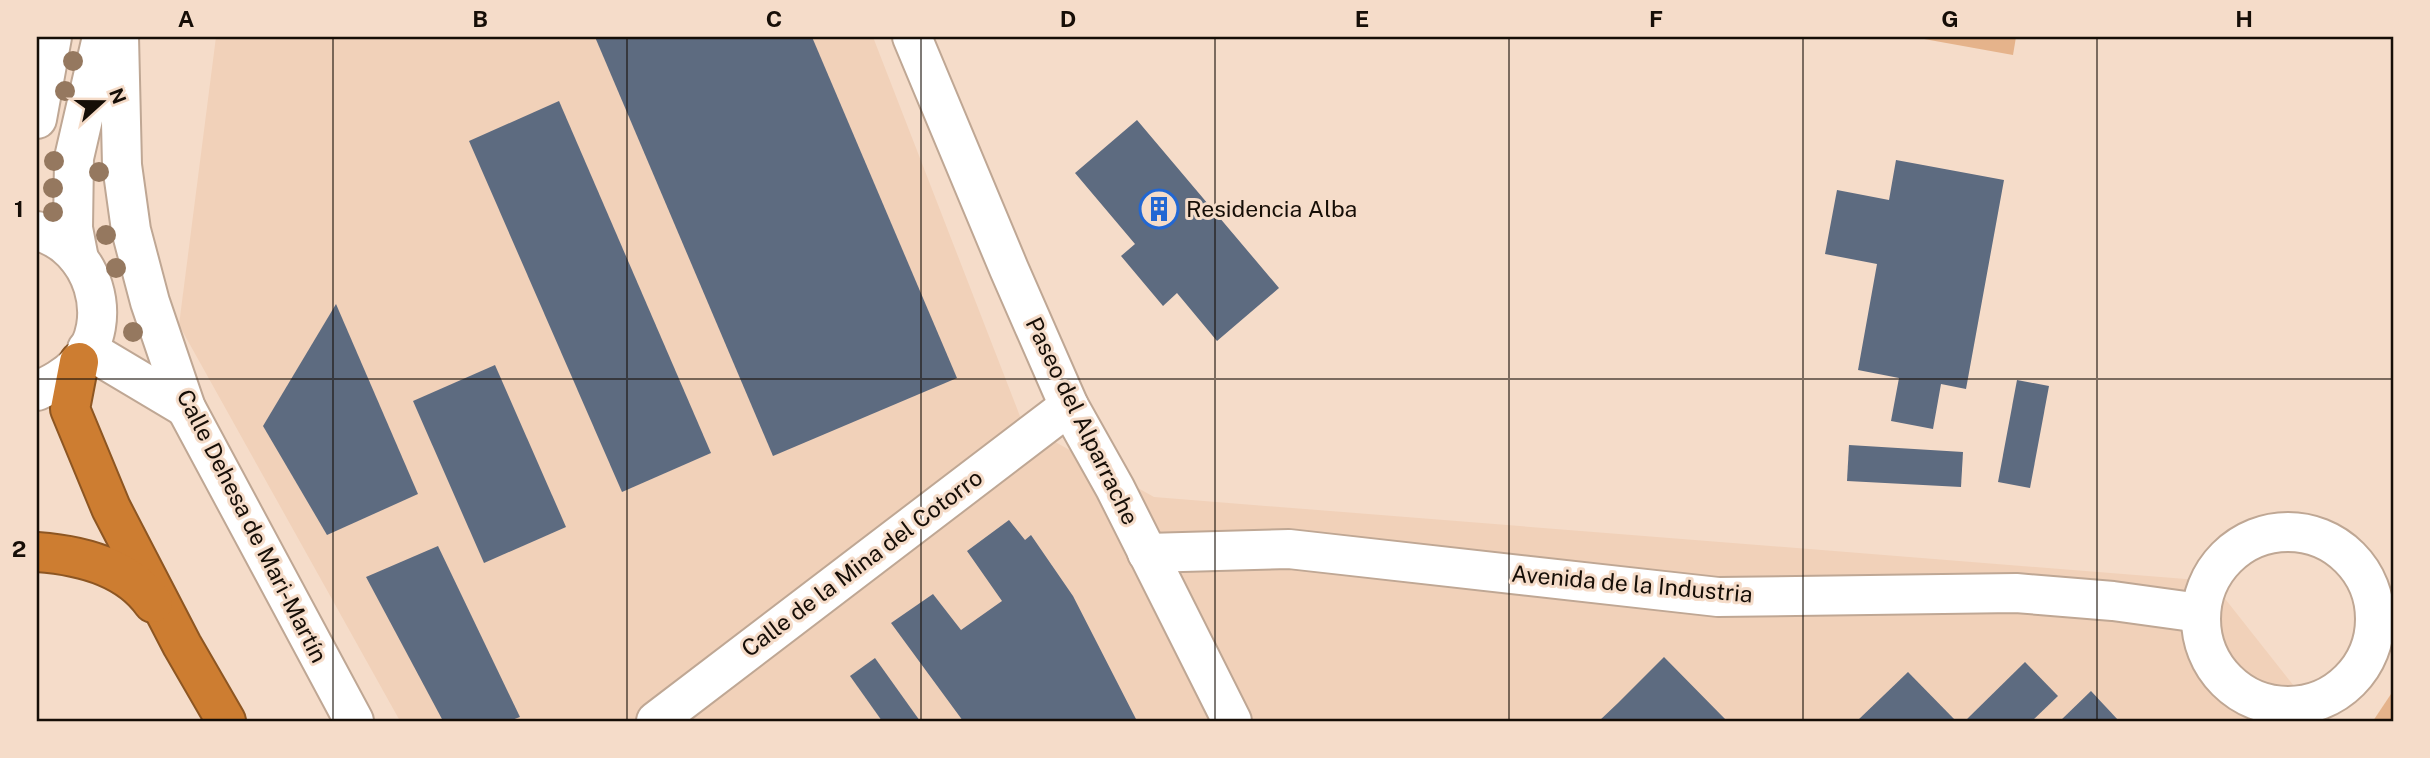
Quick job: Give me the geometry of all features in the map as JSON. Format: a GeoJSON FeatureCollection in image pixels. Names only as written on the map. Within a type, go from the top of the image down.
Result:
{"type":"FeatureCollection","features":[{"type":"Feature","properties":{"kind":"highway"},"geometry":{"type":"LineString","coordinates":[[83,356],[71,408],[111,508],[182,645],[226,721]]}},
{"type":"Feature","properties":{"kind":"highway"},"geometry":{"type":"LineString","coordinates":[[37,552],[63,554],[100,564],[132,581],[148,596],[182,645]]}},
{"type":"Feature","properties":{"kind":"street"},"geometry":{"type":"LineString","coordinates":[[37,73],[50,37]]}},
{"type":"Feature","properties":{"kind":"street"},"geometry":{"type":"LineString","coordinates":[[37,119],[50,37]]}},
{"type":"Feature","properties":{"kind":"street"},"geometry":{"type":"LineString","coordinates":[[79,259],[73,228],[74,158],[102,37]]}},
{"type":"Feature","properties":{"kind":"street","name":"Calle Dehesa de Mari-Martín"},"geometry":{"type":"LineString","coordinates":[[120,37],[122,165],[131,230],[150,302],[186,408],[354,721]]}},
{"type":"Feature","properties":{"kind":"street","name":"Paseo del Alparrache"},"geometry":{"type":"LineString","coordinates":[[912,37],[1069,405],[1232,721]]}},
{"type":"Feature","properties":{"kind":"street"},"geometry":{"type":"LineString","coordinates":[[37,232],[63,243],[79,259],[91,278],[97,321],[83,356],[61,380],[37,391]]}},
{"type":"Feature","properties":{"kind":"street"},"geometry":{"type":"LineString","coordinates":[[83,356],[186,408]]}},
{"type":"Feature","properties":{"kind":"street","name":"Calle de la Mina del Cotorro"},"geometry":{"type":"LineString","coordinates":[[656,721],[1069,405]]}},
{"type":"Feature","properties":{"kind":"street"},"geometry":{"type":"LineString","coordinates":[[2275,531],[2305,533],[2333,543],[2356,563],[2371,589],[2383,600],[2376,617],[2373,645],[2360,671],[2340,691],[2315,704],[2284,714],[2248,698],[2221,677],[2204,647],[2200,613],[2207,584],[2223,559],[2247,541],[2275,531]]}},
{"type":"Feature","properties":{"kind":"street","name":"Avenida de la Industria"},"geometry":{"type":"LineString","coordinates":[[1147,553],[1289,549],[1718,597],[2016,593],[2113,601],[2200,613]]}},
{"type":"Feature","properties":{"kind":"shaded area"},"geometry":{"type":"Polygon","coordinates":[[[216,37],[873,37],[1023,424],[1154,497],[2211,581],[2305,700],[2317,721],[400,721],[179,325],[216,37]]]}},
{"type":"Feature","properties":{"kind":"shaded area"},"geometry":{"type":"Polygon","coordinates":[[[1913,37],[2016,37],[2013,55],[1913,37]]]}},
{"type":"Feature","properties":{"kind":"shaded area"},"geometry":{"type":"Polygon","coordinates":[[[2393,691],[2393,721],[2373,721],[2393,691]]]}},
{"type":"Feature","properties":{"kind":"building"},"geometry":{"type":"Polygon","coordinates":[[[595,37],[812,37],[957,378],[773,456],[595,37]]]}},
{"type":"Feature","properties":{"kind":"building"},"geometry":{"type":"Polygon","coordinates":[[[559,101],[711,453],[622,492],[469,141],[559,101]]]}},
{"type":"Feature","properties":{"kind":"building","name":"Residencia Alba"},"geometry":{"type":"Polygon","coordinates":[[[1137,120],[1279,288],[1217,341],[1177,293],[1163,306],[1121,256],[1135,244],[1075,173],[1137,120]]]}},
{"type":"Feature","properties":{"kind":"building"},"geometry":{"type":"Polygon","coordinates":[[[1896,160],[2004,180],[1966,389],[1941,384],[1933,429],[1891,421],[1899,378],[1858,370],[1877,264],[1825,254],[1837,190],[1889,200],[1896,160]]]}},
{"type":"Feature","properties":{"kind":"building"},"geometry":{"type":"Polygon","coordinates":[[[336,304],[418,494],[327,535],[263,426],[336,304]]]}},
{"type":"Feature","properties":{"kind":"building"},"geometry":{"type":"Polygon","coordinates":[[[495,365],[566,527],[484,563],[413,401],[495,365]]]}},
{"type":"Feature","properties":{"kind":"building"},"geometry":{"type":"Polygon","coordinates":[[[2017,380],[2049,386],[2030,488],[1998,482],[2017,380]]]}},
{"type":"Feature","properties":{"kind":"building"},"geometry":{"type":"Polygon","coordinates":[[[1849,445],[1963,452],[1961,487],[1847,481],[1849,445]]]}},
{"type":"Feature","properties":{"kind":"building"},"geometry":{"type":"Polygon","coordinates":[[[1009,520],[1025,540],[1031,535],[1073,596],[1137,721],[963,721],[891,623],[933,594],[961,630],[1002,601],[967,551],[1009,520]]]}},
{"type":"Feature","properties":{"kind":"building"},"geometry":{"type":"Polygon","coordinates":[[[438,546],[520,717],[509,721],[443,721],[366,577],[438,546]]]}},
{"type":"Feature","properties":{"kind":"building"},"geometry":{"type":"Polygon","coordinates":[[[1664,657],[1727,721],[1599,721],[1618,703],[1664,657]]]}},
{"type":"Feature","properties":{"kind":"building"},"geometry":{"type":"Polygon","coordinates":[[[875,658],[920,721],[882,721],[850,676],[875,658]]]}},
{"type":"Feature","properties":{"kind":"building"},"geometry":{"type":"Polygon","coordinates":[[[2025,662],[2058,696],[2032,721],[1965,721],[2025,662]]]}},
{"type":"Feature","properties":{"kind":"building"},"geometry":{"type":"Polygon","coordinates":[[[1908,672],[1956,721],[1857,721],[1908,672]]]}},
{"type":"Feature","properties":{"kind":"building"},"geometry":{"type":"Polygon","coordinates":[[[2091,691],[2119,721],[2060,721],[2091,691]]]}},
{"type":"Feature","properties":{"kind":"place","name":"Residencia Alba"},"geometry":{"type":"Point","coordinates":[1159,209]}}]}
